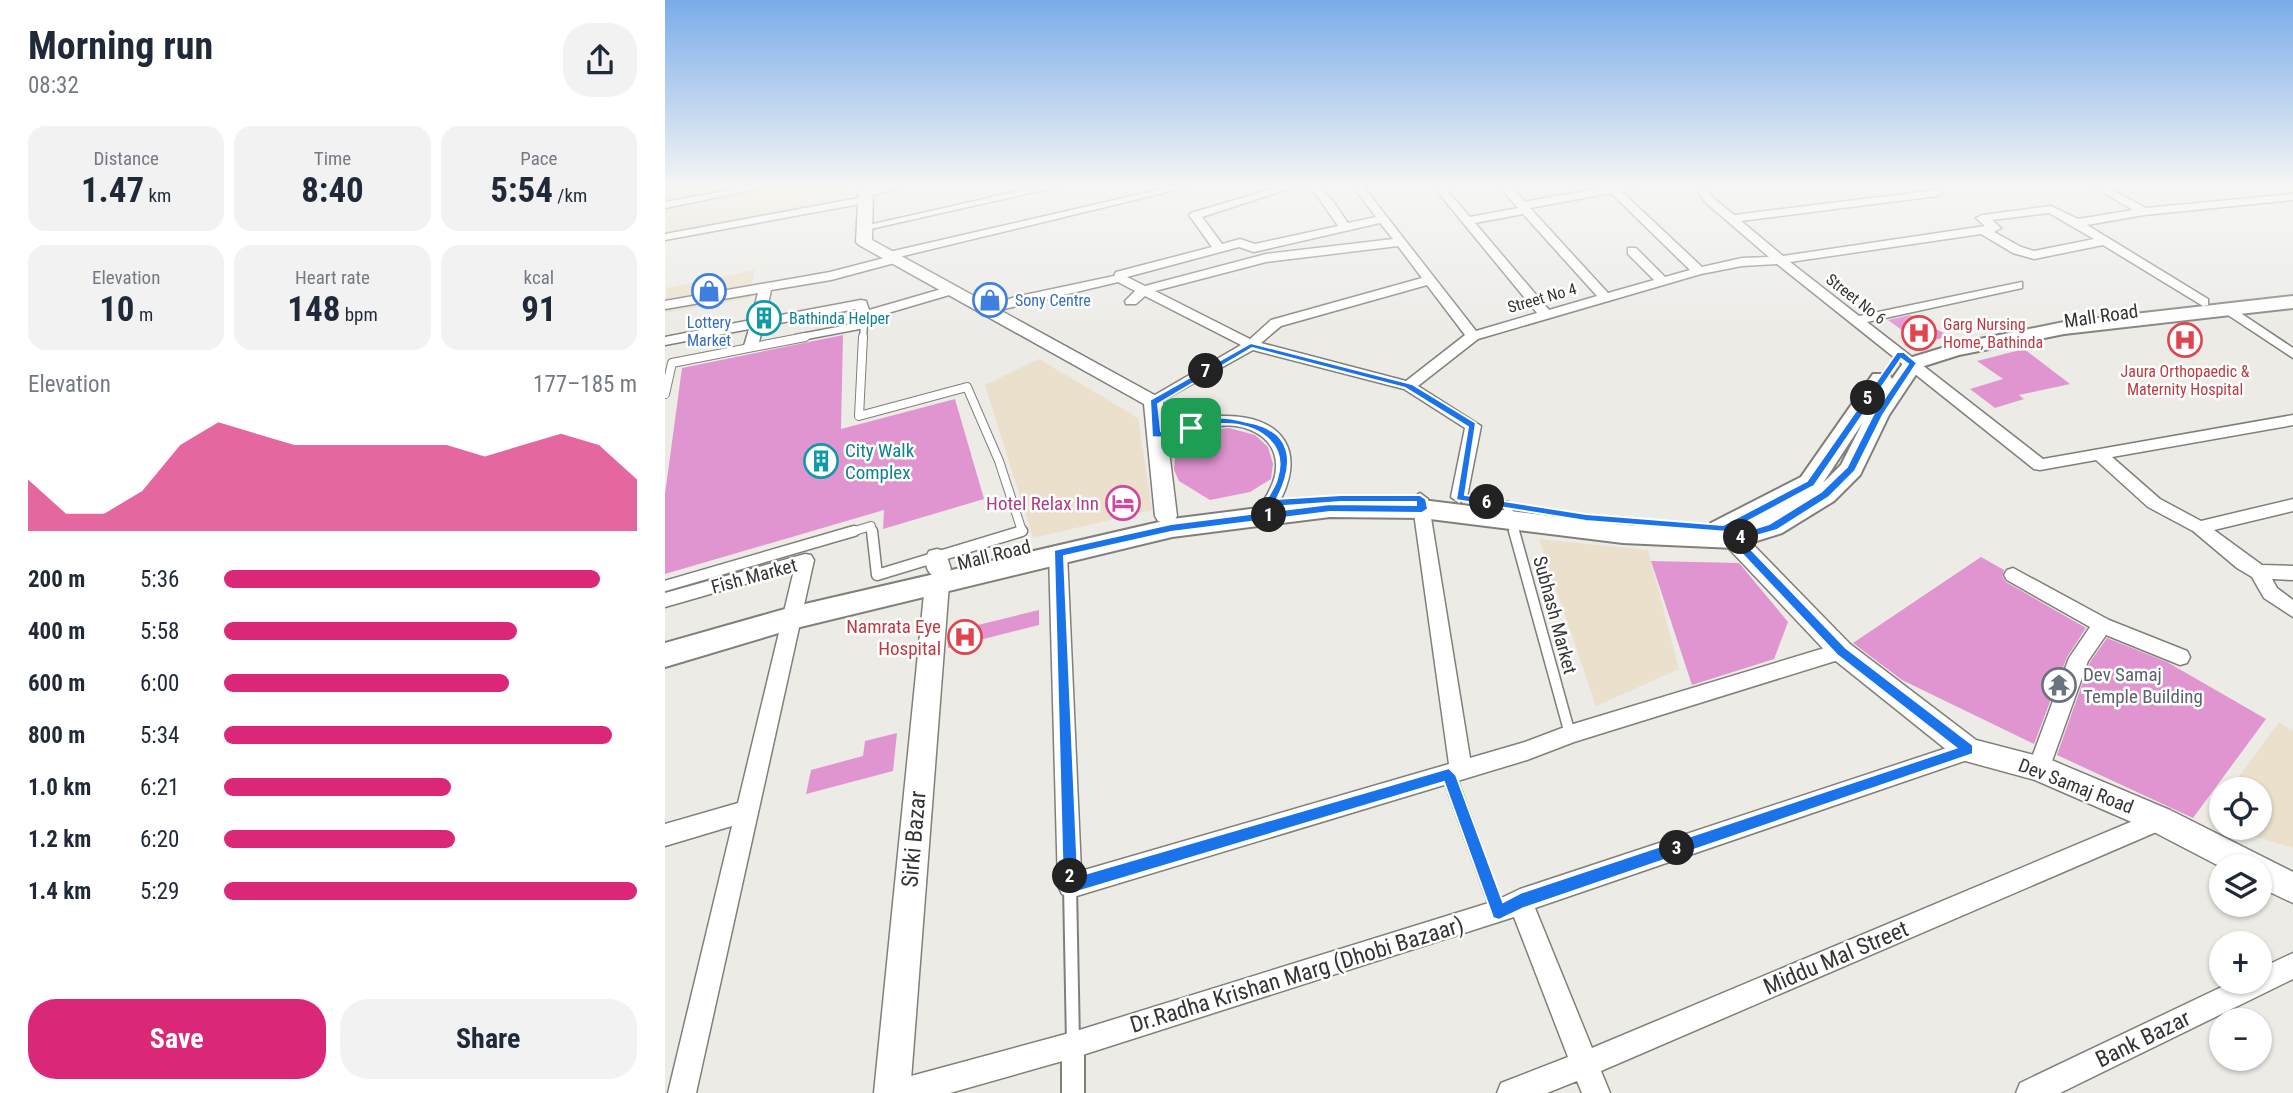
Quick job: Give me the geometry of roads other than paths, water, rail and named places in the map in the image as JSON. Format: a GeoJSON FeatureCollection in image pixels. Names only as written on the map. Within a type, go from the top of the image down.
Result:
{"type":"FeatureCollection","features":[{"type":"Feature","properties":{"kind":"main road","name":"Mall Road"},"geometry":{"type":"LineString","coordinates":[[1907,358],[2037,325],[2293,292]]}},
{"type":"Feature","properties":{"kind":"main road"},"geometry":{"type":"LineString","coordinates":[[1729,534],[1810,483],[1907,358],[2064,328],[2293,302]]}},
{"type":"Feature","properties":{"kind":"main road","name":"Mall Road"},"geometry":{"type":"LineString","coordinates":[[938,570],[1165,516],[1341,498],[1421,504],[1459,498],[1509,511],[1729,534]]}},
{"type":"Feature","properties":{"kind":"main road"},"geometry":{"type":"LineString","coordinates":[[665,639],[794,609],[938,570],[1058,553],[1171,528],[1330,508],[1421,504],[1509,511]]}},
{"type":"Feature","properties":{"kind":"main road"},"geometry":{"type":"LineString","coordinates":[[665,655],[794,609]]}},
{"type":"Feature","properties":{"kind":"street"},"geometry":{"type":"LineString","coordinates":[[865,236],[864,242],[1153,402]]}},
{"type":"Feature","properties":{"kind":"street"},"geometry":{"type":"LineString","coordinates":[[665,305],[831,276],[982,236]]}},
{"type":"Feature","properties":{"kind":"street"},"geometry":{"type":"LineString","coordinates":[[1210,236],[1219,248]]}},
{"type":"Feature","properties":{"kind":"street"},"geometry":{"type":"LineString","coordinates":[[1120,278],[1120,275],[1240,243],[1254,248],[1309,236]]}},
{"type":"Feature","properties":{"kind":"street"},"geometry":{"type":"LineString","coordinates":[[1396,236],[1473,336]]}},
{"type":"Feature","properties":{"kind":"street"},"geometry":{"type":"LineString","coordinates":[[1480,236],[1544,313]]}},
{"type":"Feature","properties":{"kind":"street"},"geometry":{"type":"LineString","coordinates":[[1549,236],[1605,297]]}},
{"type":"Feature","properties":{"kind":"street"},"geometry":{"type":"LineString","coordinates":[[1662,236],[1699,271]]}},
{"type":"Feature","properties":{"kind":"street","name":"Street No 6"},"geometry":{"type":"LineString","coordinates":[[1752,236],[2040,465],[2293,420]]}},
{"type":"Feature","properties":{"kind":"street","name":"Street No 4"},"geometry":{"type":"LineString","coordinates":[[1409,386],[1473,336],[1544,313],[1742,262],[1780,260],[1942,236]]}},
{"type":"Feature","properties":{"kind":"street"},"geometry":{"type":"LineString","coordinates":[[1993,236],[2017,250],[2034,254],[2103,241]]}},
{"type":"Feature","properties":{"kind":"street"},"geometry":{"type":"LineString","coordinates":[[2096,236],[2203,302]]}},
{"type":"Feature","properties":{"kind":"street"},"geometry":{"type":"LineString","coordinates":[[1131,301],[1144,290],[1198,273],[1266,258],[1401,242]]}},
{"type":"Feature","properties":{"kind":"street"},"geometry":{"type":"LineString","coordinates":[[1632,251],[1662,281]]}},
{"type":"Feature","properties":{"kind":"street"},"geometry":{"type":"LineString","coordinates":[[986,309],[1041,293],[1054,293],[1120,278],[1251,345],[1409,386],[1473,426],[1459,498]]}},
{"type":"Feature","properties":{"kind":"street"},"geometry":{"type":"LineString","coordinates":[[1153,402],[1251,345],[1276,323],[1430,280]]}},
{"type":"Feature","properties":{"kind":"street"},"geometry":{"type":"LineString","coordinates":[[1857,320],[2018,285]]}},
{"type":"Feature","properties":{"kind":"street"},"geometry":{"type":"LineString","coordinates":[[751,345],[765,288]]}},
{"type":"Feature","properties":{"kind":"street"},"geometry":{"type":"LineString","coordinates":[[665,341],[861,304],[864,320],[952,290]]}},
{"type":"Feature","properties":{"kind":"street"},"geometry":{"type":"LineString","coordinates":[[2227,308],[2293,354]]}},
{"type":"Feature","properties":{"kind":"street"},"geometry":{"type":"LineString","coordinates":[[1153,402],[1165,516]]}},
{"type":"Feature","properties":{"kind":"street"},"geometry":{"type":"LineString","coordinates":[[1156,435],[1223,421],[1263,428],[1277,441],[1284,458],[1283,479],[1270,504]]}},
{"type":"Feature","properties":{"kind":"street"},"geometry":{"type":"LineString","coordinates":[[2100,455],[2154,503],[2199,527],[2242,563],[2259,572],[2293,573]]}},
{"type":"Feature","properties":{"kind":"street"},"geometry":{"type":"LineString","coordinates":[[1421,504],[1455,773]]}},
{"type":"Feature","properties":{"kind":"street"},"geometry":{"type":"LineString","coordinates":[[2199,527],[2293,505]]}},
{"type":"Feature","properties":{"kind":"street","name":"Dev Samaj Road"},"geometry":{"type":"LineString","coordinates":[[1729,534],[1841,651],[1968,750],[2039,768],[2160,820],[2227,854]]}},
{"type":"Feature","properties":{"kind":"street"},"geometry":{"type":"LineString","coordinates":[[1058,553],[1070,886],[1455,773],[1527,751],[1570,734],[1841,651]]}},
{"type":"Feature","properties":{"kind":"street","name":"Fish Market"},"geometry":{"type":"LineString","coordinates":[[665,600],[805,561],[794,609]]}},
{"type":"Feature","properties":{"kind":"street","name":"Sirki Bazar"},"geometry":{"type":"LineString","coordinates":[[891,1093],[938,570]]}},
{"type":"Feature","properties":{"kind":"street"},"geometry":{"type":"LineString","coordinates":[[2259,572],[2270,593],[2293,610]]}},
{"type":"Feature","properties":{"kind":"street"},"geometry":{"type":"LineString","coordinates":[[2013,575],[2102,625],[2180,657]]}},
{"type":"Feature","properties":{"kind":"street"},"geometry":{"type":"LineString","coordinates":[[682,1093],[794,609]]}},
{"type":"Feature","properties":{"kind":"street"},"geometry":{"type":"LineString","coordinates":[[2039,768],[2079,659],[2102,625]]}},
{"type":"Feature","properties":{"kind":"street","name":"Dr.Radha Krishan Marg (Dhobi Bazaar)"},"geometry":{"type":"LineString","coordinates":[[900,1093],[1073,1045],[1510,907],[1968,750]]}},
{"type":"Feature","properties":{"kind":"street"},"geometry":{"type":"LineString","coordinates":[[665,835],[747,811]]}},
{"type":"Feature","properties":{"kind":"street","name":"Middu Mal Street"},"geometry":{"type":"LineString","coordinates":[[1511,1093],[1586,1064],[2160,820]]}},
{"type":"Feature","properties":{"kind":"street"},"geometry":{"type":"LineString","coordinates":[[2272,878],[2293,888]]}},
{"type":"Feature","properties":{"kind":"street"},"geometry":{"type":"LineString","coordinates":[[1510,907],[1586,1064],[1596,1093]]}},
{"type":"Feature","properties":{"kind":"street","name":"Bank Bazar"},"geometry":{"type":"LineString","coordinates":[[2030,1093],[2293,966]]}},
{"type":"Feature","properties":{"kind":"street"},"geometry":{"type":"LineString","coordinates":[[1073,1045],[1073,1093]]}},
{"type":"Feature","properties":{"kind":"lane"},"geometry":{"type":"LineString","coordinates":[[665,394],[673,363],[864,325],[859,416],[967,387],[1003,473],[1021,531],[938,570],[877,575],[871,526],[665,586]]}},
{"type":"Feature","properties":{"kind":"lane","name":"Subhash Market"},"geometry":{"type":"LineString","coordinates":[[1509,511],[1570,734]]}},
{"type":"Feature","properties":{"kind":"lane"},"geometry":{"type":"LineString","coordinates":[[1455,773],[1510,907]]}},
{"type":"Feature","properties":{"kind":"lane"},"geometry":{"type":"LineString","coordinates":[[1070,886],[1073,1045]]}},
{"type":"Feature","properties":{"kind":"place","name":"Lottery Market"},"geometry":{"type":"Point","coordinates":[709,291]}},
{"type":"Feature","properties":{"kind":"place","name":"Sony Centre"},"geometry":{"type":"Point","coordinates":[990,300]}},
{"type":"Feature","properties":{"kind":"place","name":"Bathinda Helper"},"geometry":{"type":"Point","coordinates":[764,318]}},
{"type":"Feature","properties":{"kind":"place","name":"Garg Nursing Home, Bathinda"},"geometry":{"type":"Point","coordinates":[1919,333]}},
{"type":"Feature","properties":{"kind":"place","name":"Jaura Orthopaedic & Maternity Hospital"},"geometry":{"type":"Point","coordinates":[2185,340]}},
{"type":"Feature","properties":{"kind":"place","name":"City Walk Complex"},"geometry":{"type":"Point","coordinates":[821,461]}},
{"type":"Feature","properties":{"kind":"place","name":"Hotel Relax Inn"},"geometry":{"type":"Point","coordinates":[1123,503]}},
{"type":"Feature","properties":{"kind":"place","name":"Namrata Eye Hospital"},"geometry":{"type":"Point","coordinates":[965,637]}},
{"type":"Feature","properties":{"kind":"place","name":"Dev Samaj Temple Building"},"geometry":{"type":"Point","coordinates":[2059,685]}}]}
